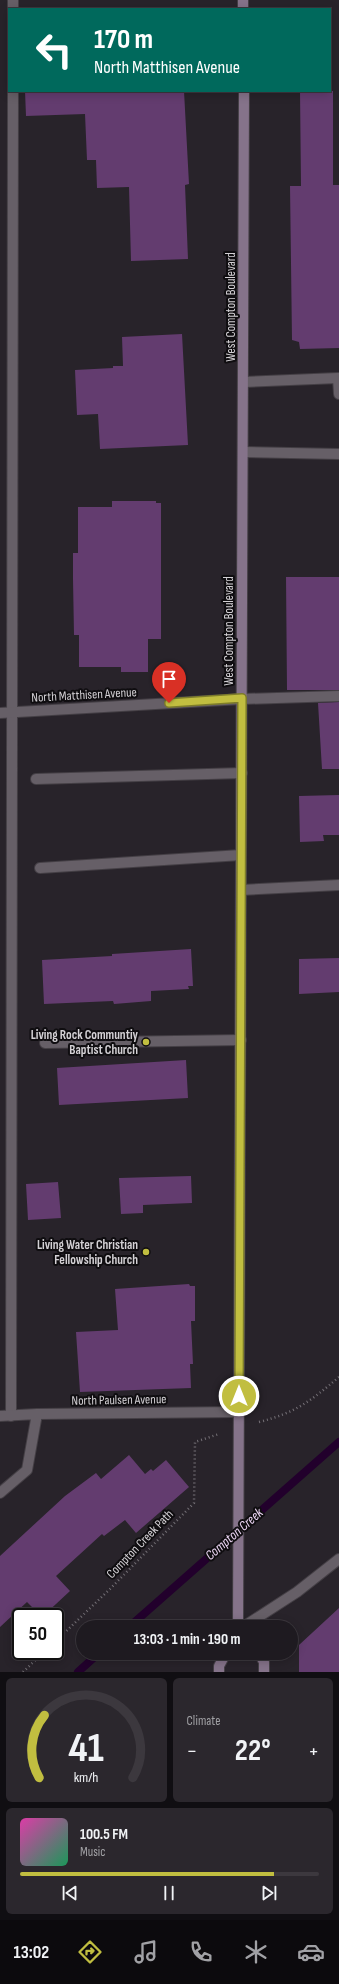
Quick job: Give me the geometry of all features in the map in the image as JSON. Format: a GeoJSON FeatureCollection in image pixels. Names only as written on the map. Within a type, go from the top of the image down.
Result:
{"type":"FeatureCollection","features":[{"type":"Feature","properties":{"kind":"main road","name":"West Compton Boulevard"},"geometry":{"type":"LineString","coordinates":[[238,1620],[244,92]]}},
{"type":"Feature","properties":{"kind":"main road"},"geometry":{"type":"LineString","coordinates":[[219,1672],[219,1666],[222,1660]]}},
{"type":"Feature","properties":{"kind":"main road"},"geometry":{"type":"LineString","coordinates":[[263,1660],[264,1672]]}},
{"type":"Feature","properties":{"kind":"street"},"geometry":{"type":"LineString","coordinates":[[11,1416],[14,712],[14,92]]}},
{"type":"Feature","properties":{"kind":"street"},"geometry":{"type":"LineString","coordinates":[[244,382],[338,378],[339,394]]}},
{"type":"Feature","properties":{"kind":"street"},"geometry":{"type":"LineString","coordinates":[[243,452],[339,454]]}},
{"type":"Feature","properties":{"kind":"street","name":"North Matthisen Avenue"},"geometry":{"type":"LineString","coordinates":[[0,713],[242,698],[339,696]]}},
{"type":"Feature","properties":{"kind":"street"},"geometry":{"type":"LineString","coordinates":[[36,779],[242,773]]}},
{"type":"Feature","properties":{"kind":"street"},"geometry":{"type":"LineString","coordinates":[[40,868],[241,855]]}},
{"type":"Feature","properties":{"kind":"street"},"geometry":{"type":"LineString","coordinates":[[241,890],[339,885]]}},
{"type":"Feature","properties":{"kind":"street"},"geometry":{"type":"LineString","coordinates":[[45,1043],[241,1040]]}},
{"type":"Feature","properties":{"kind":"street","name":"North Paulsen Avenue"},"geometry":{"type":"LineString","coordinates":[[0,1416],[38,1414],[239,1412]]}},
{"type":"Feature","properties":{"kind":"street"},"geometry":{"type":"LineString","coordinates":[[0,1493],[27,1470],[38,1414]]}},
{"type":"Feature","properties":{"kind":"street"},"geometry":{"type":"LineString","coordinates":[[254,1620],[297,1592],[339,1559]]}},
{"type":"Feature","properties":{"kind":"path"},"geometry":{"type":"LineString","coordinates":[[283,1416],[312,1400],[339,1377]]}},
{"type":"Feature","properties":{"kind":"path","name":"Compton Creek Path"},"geometry":{"type":"LineString","coordinates":[[64,1633],[194,1504],[195,1442]]}},
{"type":"Feature","properties":{"kind":"path"},"geometry":{"type":"LineString","coordinates":[[23,1672],[36,1660]]}},
{"type":"Feature","properties":{"kind":"building"},"geometry":{"type":"Polygon","coordinates":[[[333,91],[333,185],[339,185],[339,348],[300,349],[299,342],[292,340],[290,186],[301,186],[300,92],[333,91]]]}},
{"type":"Feature","properties":{"kind":"building"},"geometry":{"type":"Polygon","coordinates":[[[25,92],[184,92],[189,184],[185,185],[188,259],[131,261],[129,187],[97,188],[96,160],[87,160],[85,114],[26,116],[25,92]]]}},
{"type":"Feature","properties":{"kind":"building"},"geometry":{"type":"Polygon","coordinates":[[[182,334],[188,445],[100,449],[98,414],[77,415],[75,370],[123,366],[122,337],[182,334]]]}},
{"type":"Feature","properties":{"kind":"building"},"geometry":{"type":"Polygon","coordinates":[[[112,501],[156,501],[156,503],[161,503],[161,639],[148,639],[148,672],[121,672],[121,667],[79,667],[79,635],[74,635],[73,579],[73,553],[78,553],[78,507],[112,507],[112,501]]]}},
{"type":"Feature","properties":{"kind":"building"},"geometry":{"type":"Polygon","coordinates":[[[286,577],[339,577],[339,690],[287,690],[286,577]]]}},
{"type":"Feature","properties":{"kind":"building"},"geometry":{"type":"Polygon","coordinates":[[[339,702],[339,769],[322,769],[318,703],[339,702]]]}},
{"type":"Feature","properties":{"kind":"building"},"geometry":{"type":"Polygon","coordinates":[[[339,795],[339,835],[323,835],[324,841],[300,842],[299,796],[339,795]]]}},
{"type":"Feature","properties":{"kind":"building"},"geometry":{"type":"Polygon","coordinates":[[[191,949],[193,986],[188,986],[189,989],[151,991],[151,1001],[114,1004],[113,1001],[44,1004],[42,960],[191,949]]]}},
{"type":"Feature","properties":{"kind":"building"},"geometry":{"type":"Polygon","coordinates":[[[339,958],[339,992],[299,994],[299,959],[339,958]]]}},
{"type":"Feature","properties":{"kind":"building"},"geometry":{"type":"Polygon","coordinates":[[[186,1060],[188,1098],[59,1105],[57,1068],[186,1060]]]}},
{"type":"Feature","properties":{"kind":"building"},"geometry":{"type":"Polygon","coordinates":[[[191,1176],[192,1203],[143,1205],[143,1213],[121,1214],[119,1178],[191,1176]]]}},
{"type":"Feature","properties":{"kind":"building"},"geometry":{"type":"Polygon","coordinates":[[[58,1182],[61,1218],[28,1220],[26,1184],[58,1182]]]}},
{"type":"Feature","properties":{"kind":"building"},"geometry":{"type":"Polygon","coordinates":[[[189,1284],[190,1286],[195,1286],[195,1321],[191,1321],[193,1364],[190,1364],[191,1388],[80,1392],[76,1332],[118,1330],[115,1289],[189,1284]]]}},
{"type":"Feature","properties":{"kind":"building"},"geometry":{"type":"Polygon","coordinates":[[[129,1455],[145,1474],[151,1469],[153,1471],[166,1460],[189,1487],[136,1533],[125,1520],[104,1536],[102,1534],[56,1576],[70,1591],[52,1608],[33,1608],[27,1602],[21,1608],[12,1608],[12,1616],[0,1627],[0,1556],[65,1496],[96,1473],[101,1479],[129,1455]]]}},
{"type":"Feature","properties":{"kind":"building"},"geometry":{"type":"Polygon","coordinates":[[[339,1608],[339,1672],[299,1672],[299,1645],[339,1608]]]}},
{"type":"Feature","properties":{"kind":"waterway","name":"Compton Creek"},"geometry":{"type":"LineString","coordinates":[[137,1620],[339,1442]]}},
{"type":"Feature","properties":{"kind":"waterway","name":"Compton Creek"},"geometry":{"type":"LineString","coordinates":[[78,1672],[91,1660]]}},
{"type":"Feature","properties":{"kind":"place","name":"Living Rock Communtiy Baptist Church"},"geometry":{"type":"Point","coordinates":[146,1042]}},
{"type":"Feature","properties":{"kind":"place","name":"Living Water Christian Fellowship Church"},"geometry":{"type":"Point","coordinates":[146,1252]}},
{"type":"Feature","properties":{"kind":"route"},"geometry":{"type":"LineString","coordinates":[[169,703],[242,698],[239,1396]]}}]}
